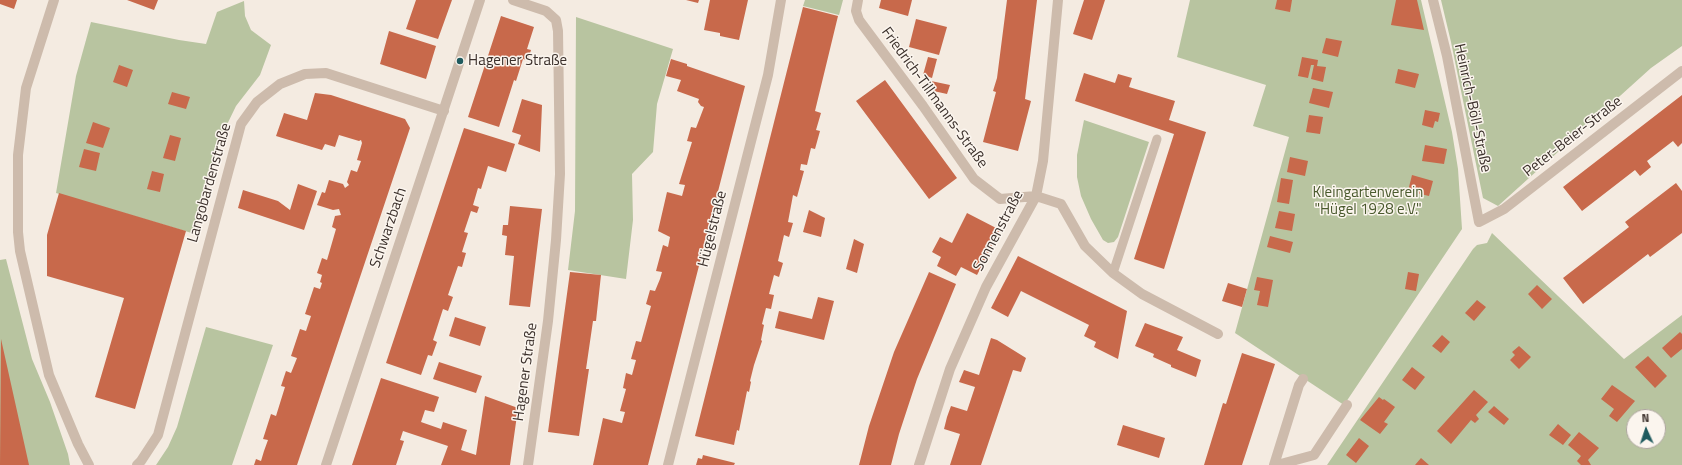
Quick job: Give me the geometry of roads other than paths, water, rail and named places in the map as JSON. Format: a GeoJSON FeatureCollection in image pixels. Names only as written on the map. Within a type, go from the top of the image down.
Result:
{"type":"FeatureCollection","features":[{"type":"Feature","properties":{"kind":"street"},"geometry":{"type":"LineString","coordinates":[[54,0],[26,88],[18,155],[18,232],[20,251],[49,375],[78,444],[89,465]]}},
{"type":"Feature","properties":{"kind":"street","name":"Schwarzbach"},"geometry":{"type":"LineString","coordinates":[[326,465],[480,0]]}},
{"type":"Feature","properties":{"kind":"street","name":"Hagener Straße"},"geometry":{"type":"LineString","coordinates":[[513,0],[546,11],[556,20],[558,31],[560,174],[556,240],[548,321],[528,465]]}},
{"type":"Feature","properties":{"kind":"street","name":"Hügelstraße"},"geometry":{"type":"LineString","coordinates":[[668,465],[768,75],[781,0]]}},
{"type":"Feature","properties":{"kind":"street","name":"Friedrich-Tillmanns-Straße"},"geometry":{"type":"LineString","coordinates":[[858,0],[856,11],[859,20],[923,106],[974,179],[1000,199],[1036,196],[1061,204],[1085,246],[1113,273],[1142,294],[1218,334]]}},
{"type":"Feature","properties":{"kind":"street","name":"Sonnenstraße"},"geometry":{"type":"LineString","coordinates":[[919,465],[950,369],[986,287],[1036,196],[1043,161],[1058,0]]}},
{"type":"Feature","properties":{"kind":"street","name":"Heinrich-Böll-Straße"},"geometry":{"type":"LineString","coordinates":[[1433,0],[1447,56],[1479,222]]}},
{"type":"Feature","properties":{"kind":"street","name":"Peter-Beier-Straße"},"geometry":{"type":"LineString","coordinates":[[1479,222],[1504,209],[1682,71]]}},
{"type":"Feature","properties":{"kind":"street","name":"Langobardenstraße"},"geometry":{"type":"LineString","coordinates":[[137,465],[158,435],[241,124],[257,102],[280,84],[305,74],[326,73],[444,111]]}},
{"type":"Feature","properties":{"kind":"street"},"geometry":{"type":"LineString","coordinates":[[1276,465],[1299,384],[1303,379]]}},
{"type":"Feature","properties":{"kind":"street"},"geometry":{"type":"LineString","coordinates":[[1276,465],[1314,455],[1346,405]]}},
{"type":"Feature","properties":{"kind":"lane"},"geometry":{"type":"LineString","coordinates":[[1113,273],[1157,139]]}},
{"type":"Feature","properties":{"kind":"place","name":"Hagener Straße"},"geometry":{"type":"Point","coordinates":[460,61]}},
{"type":"Feature","properties":{"kind":"park label","name":"Kleingartenverein \"Hügel 1928 e.V.\""},"geometry":{"type":"Point","coordinates":[1368,202]}}]}
